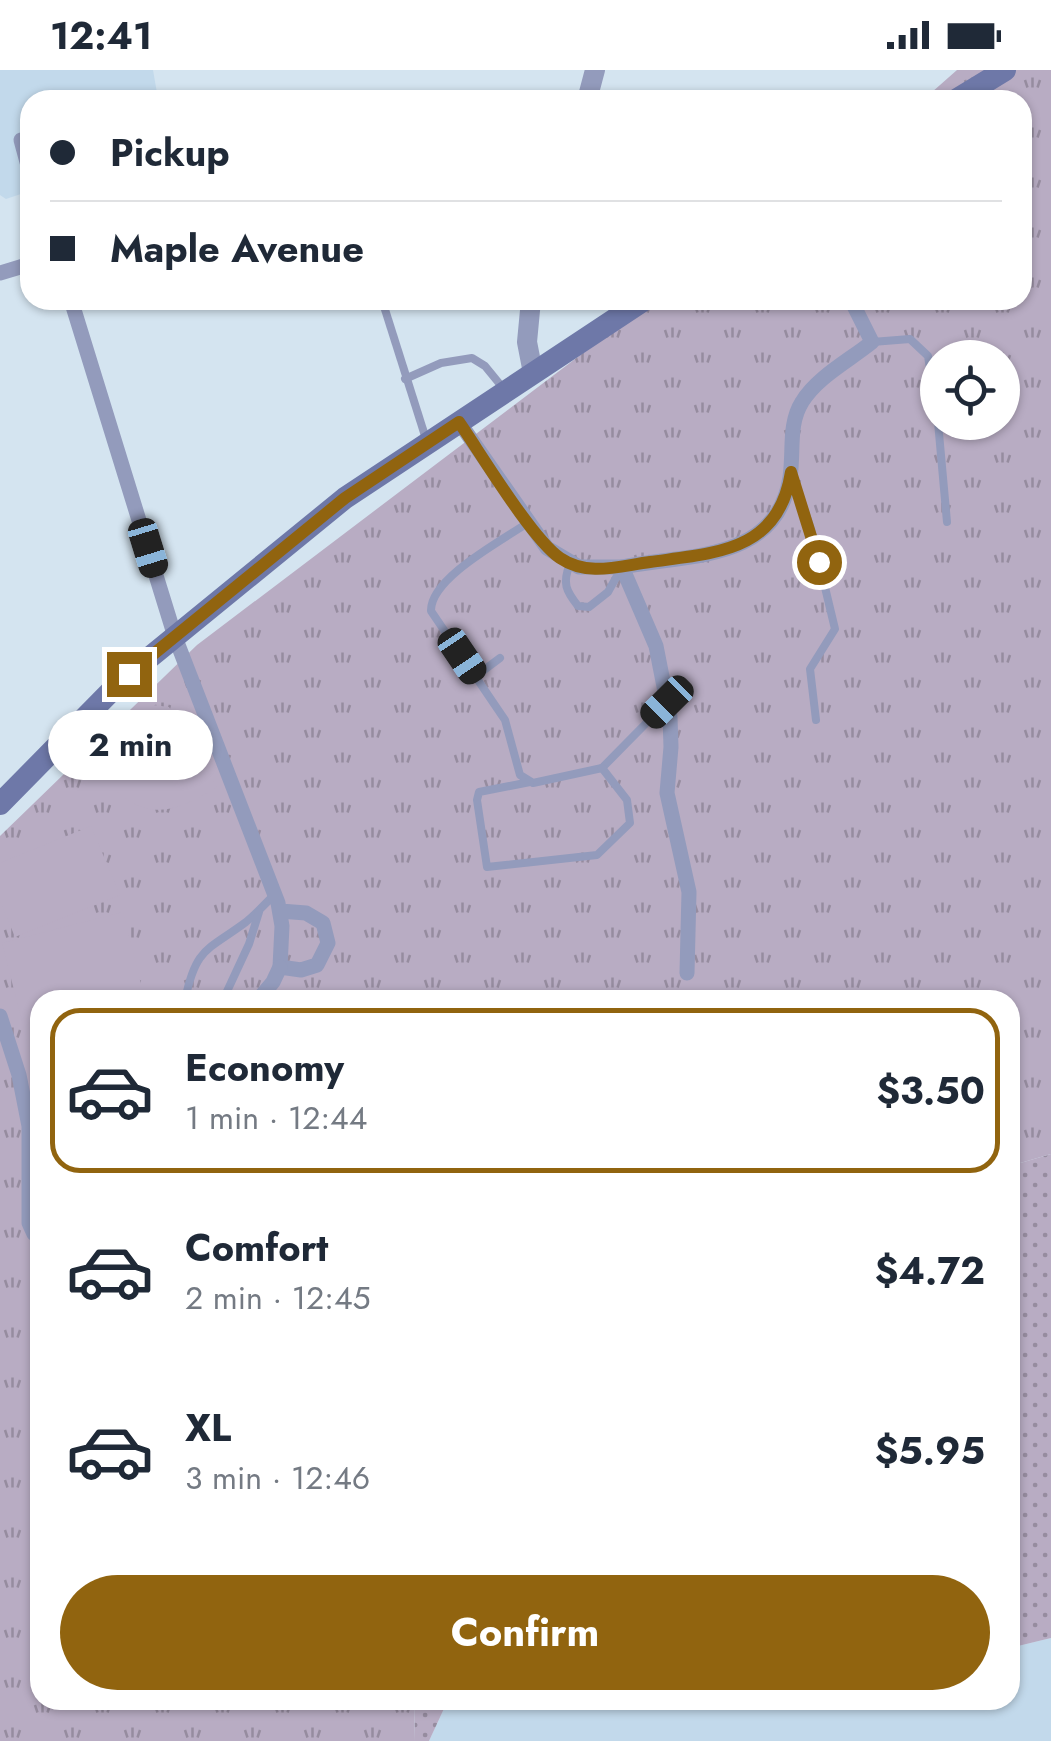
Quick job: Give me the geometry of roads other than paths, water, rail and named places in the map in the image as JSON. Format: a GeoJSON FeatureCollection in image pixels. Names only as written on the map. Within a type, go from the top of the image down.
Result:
{"type":"FeatureCollection","features":[{"type":"Feature","properties":{"kind":"main road"},"geometry":{"type":"LineString","coordinates":[[971,90],[998,72]]}},
{"type":"Feature","properties":{"kind":"main road"},"geometry":{"type":"LineString","coordinates":[[0,804],[109,693],[345,498],[629,310]]}},
{"type":"Feature","properties":{"kind":"street"},"geometry":{"type":"LineString","coordinates":[[73,310],[175,637],[278,903],[280,967],[267,990]]}},
{"type":"Feature","properties":{"kind":"street"},"geometry":{"type":"LineString","coordinates":[[530,310],[526,342],[533,373]]}},
{"type":"Feature","properties":{"kind":"street"},"geometry":{"type":"LineString","coordinates":[[459,422],[546,548],[570,564],[584,568],[622,567],[704,556],[746,541],[778,512],[791,472],[793,430],[802,402],[872,342],[856,310]]}},
{"type":"Feature","properties":{"kind":"street"},"geometry":{"type":"LineString","coordinates":[[622,567],[656,646],[667,702],[672,738],[667,793],[690,899],[687,973]]}},
{"type":"Feature","properties":{"kind":"street"},"geometry":{"type":"LineString","coordinates":[[278,903],[316,917],[328,938],[325,954],[317,965],[301,970],[280,967]]}},
{"type":"Feature","properties":{"kind":"street"},"geometry":{"type":"LineString","coordinates":[[0,1016],[27,1114],[30,1158]]}},
{"type":"Feature","properties":{"kind":"street"},"geometry":{"type":"LineString","coordinates":[[30,1187],[30,1221]]}},
{"type":"Feature","properties":{"kind":"lane"},"geometry":{"type":"LineString","coordinates":[[385,310],[427,443]]}},
{"type":"Feature","properties":{"kind":"lane"},"geometry":{"type":"LineString","coordinates":[[872,342],[910,339],[920,348]]}},
{"type":"Feature","properties":{"kind":"lane"},"geometry":{"type":"LineString","coordinates":[[406,380],[441,364],[472,358],[506,391]]}},
{"type":"Feature","properties":{"kind":"lane"},"geometry":{"type":"LineString","coordinates":[[940,440],[947,522]]}},
{"type":"Feature","properties":{"kind":"lane"},"geometry":{"type":"LineString","coordinates":[[791,472],[811,529],[835,630],[810,669],[816,720]]}},
{"type":"Feature","properties":{"kind":"lane"},"geometry":{"type":"LineString","coordinates":[[529,522],[434,592],[432,610],[505,720],[520,776],[530,782]]}},
{"type":"Feature","properties":{"kind":"lane"},"geometry":{"type":"LineString","coordinates":[[570,564],[564,577],[566,591],[578,606],[589,606],[608,592],[622,567]]}},
{"type":"Feature","properties":{"kind":"lane"},"geometry":{"type":"LineString","coordinates":[[476,676],[500,658]]}},
{"type":"Feature","properties":{"kind":"lane"},"geometry":{"type":"LineString","coordinates":[[602,768],[627,800],[630,823],[597,856],[487,867],[476,800],[479,792],[602,768],[667,702]]}},
{"type":"Feature","properties":{"kind":"lane"},"geometry":{"type":"LineString","coordinates":[[187,990],[190,975],[208,946],[259,910],[278,903]]}},
{"type":"Feature","properties":{"kind":"lane"},"geometry":{"type":"LineString","coordinates":[[228,990],[249,944],[259,910]]}}]}
